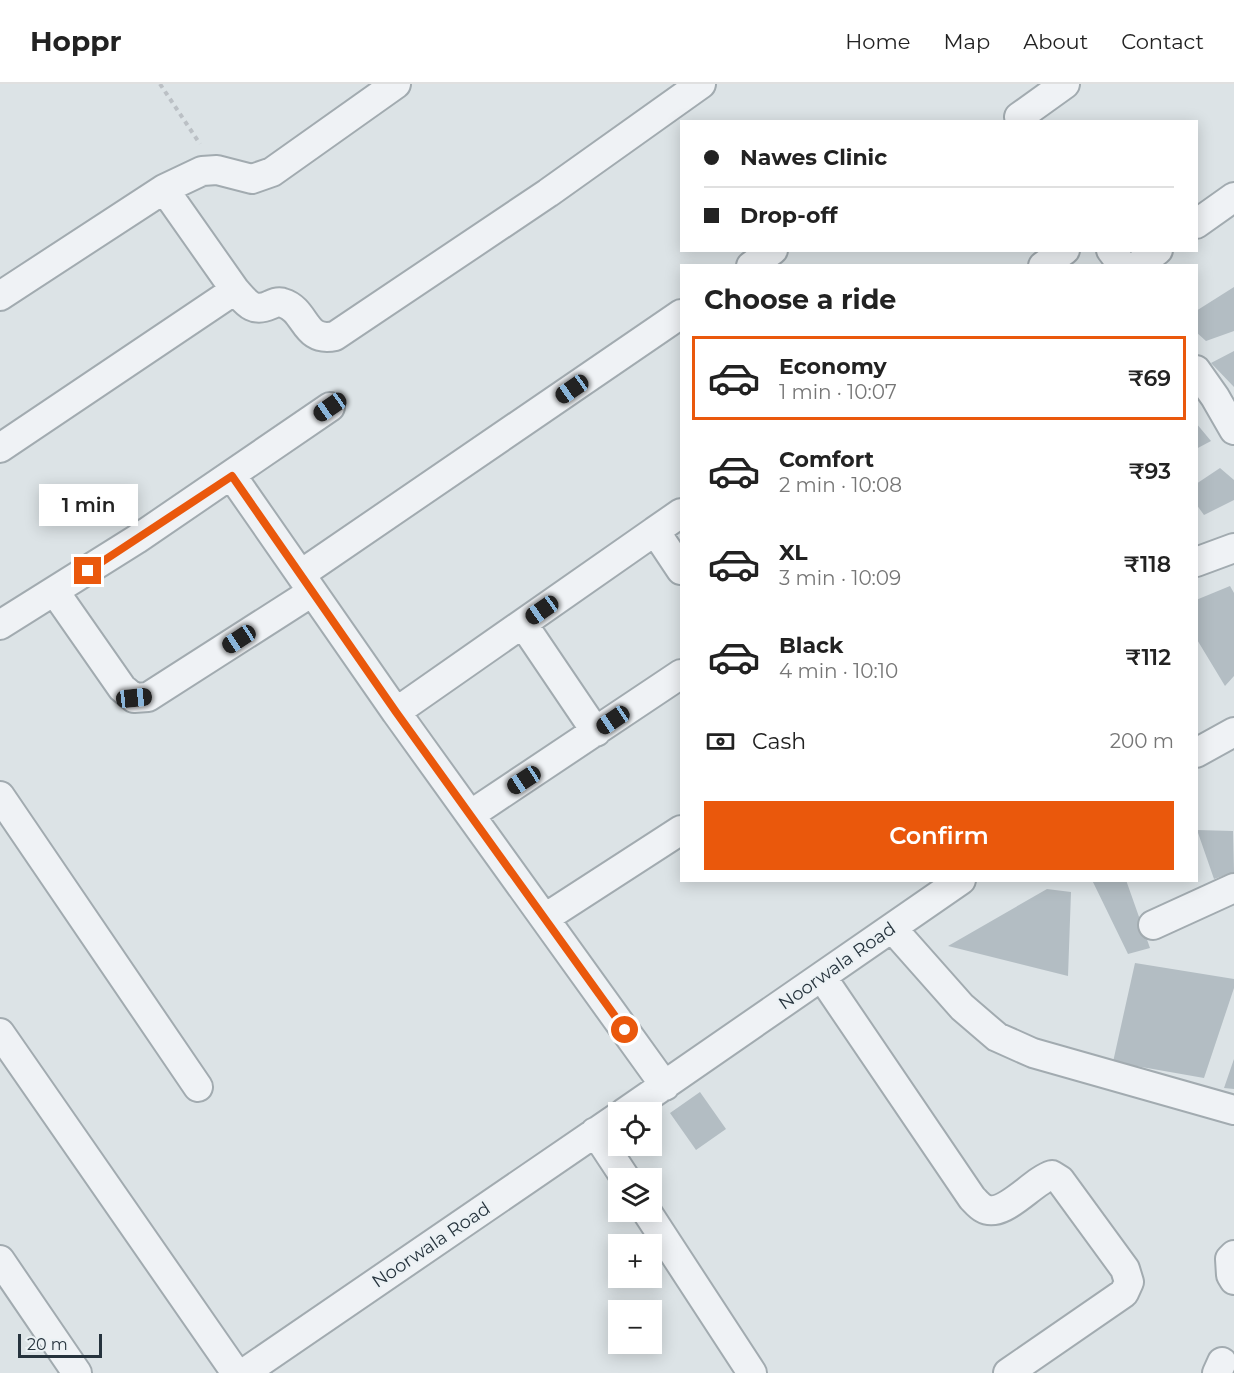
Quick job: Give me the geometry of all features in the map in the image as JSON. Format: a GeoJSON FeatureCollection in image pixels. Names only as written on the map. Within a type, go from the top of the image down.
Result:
{"type":"FeatureCollection","features":[{"type":"Feature","properties":{"kind":"street"},"geometry":{"type":"LineString","coordinates":[[0,296],[164,189],[202,171],[217,170],[252,179],[272,172],[396,84]]}},
{"type":"Feature","properties":{"kind":"street"},"geometry":{"type":"LineString","coordinates":[[164,189],[235,290],[247,303],[256,308],[263,308],[277,302],[284,303],[316,336],[324,339],[335,336],[548,193],[701,84]]}},
{"type":"Feature","properties":{"kind":"street"},"geometry":{"type":"LineString","coordinates":[[1018,120],[1065,84]]}},
{"type":"Feature","properties":{"kind":"street"},"geometry":{"type":"LineString","coordinates":[[1198,223],[1234,197]]}},
{"type":"Feature","properties":{"kind":"street"},"geometry":{"type":"LineString","coordinates":[[754,264],[770,252]]}},
{"type":"Feature","properties":{"kind":"street"},"geometry":{"type":"LineString","coordinates":[[1046,264],[1062,252]]}},
{"type":"Feature","properties":{"kind":"street"},"geometry":{"type":"LineString","coordinates":[[1140,264],[1155,252]]}},
{"type":"Feature","properties":{"kind":"street"},"geometry":{"type":"LineString","coordinates":[[0,448],[235,290]]}},
{"type":"Feature","properties":{"kind":"street"},"geometry":{"type":"LineString","coordinates":[[55,592],[122,688],[134,698],[148,697],[680,315]]}},
{"type":"Feature","properties":{"kind":"street"},"geometry":{"type":"LineString","coordinates":[[1198,372],[1234,430]]}},
{"type":"Feature","properties":{"kind":"street"},"geometry":{"type":"LineString","coordinates":[[0,625],[55,592],[232,476],[330,407]]}},
{"type":"Feature","properties":{"kind":"street"},"geometry":{"type":"LineString","coordinates":[[232,476],[396,712],[665,1086]]}},
{"type":"Feature","properties":{"kind":"street"},"geometry":{"type":"LineString","coordinates":[[396,712],[680,514]]}},
{"type":"Feature","properties":{"kind":"street"},"geometry":{"type":"LineString","coordinates":[[655,531],[680,568]]}},
{"type":"Feature","properties":{"kind":"street"},"geometry":{"type":"LineString","coordinates":[[1198,561],[1234,548]]}},
{"type":"Feature","properties":{"kind":"street"},"geometry":{"type":"LineString","coordinates":[[523,624],[596,732]]}},
{"type":"Feature","properties":{"kind":"street"},"geometry":{"type":"LineString","coordinates":[[470,815],[680,675]]}},
{"type":"Feature","properties":{"kind":"street"},"geometry":{"type":"LineString","coordinates":[[1198,752],[1234,732]]}},
{"type":"Feature","properties":{"kind":"street"},"geometry":{"type":"LineString","coordinates":[[0,796],[198,1087]]}},
{"type":"Feature","properties":{"kind":"street"},"geometry":{"type":"LineString","coordinates":[[545,918],[680,831]]}},
{"type":"Feature","properties":{"kind":"street","name":"Noorwala Road"},"geometry":{"type":"LineString","coordinates":[[641,1102],[958,882]]}},
{"type":"Feature","properties":{"kind":"street"},"geometry":{"type":"LineString","coordinates":[[1153,925],[1234,888]]}},
{"type":"Feature","properties":{"kind":"street"},"geometry":{"type":"LineString","coordinates":[[892,928],[962,1007],[997,1037],[1033,1053],[1234,1110]]}},
{"type":"Feature","properties":{"kind":"street"},"geometry":{"type":"LineString","coordinates":[[822,977],[972,1198],[983,1209],[994,1211],[1006,1207],[1042,1178],[1052,1175],[1060,1180],[1125,1269],[1129,1282],[1124,1293],[1008,1373]]}},
{"type":"Feature","properties":{"kind":"street"},"geometry":{"type":"LineString","coordinates":[[0,1033],[236,1373]]}},
{"type":"Feature","properties":{"kind":"street"},"geometry":{"type":"LineString","coordinates":[[606,1124],[622,1168]]}},
{"type":"Feature","properties":{"kind":"street","name":"Noorwala Road"},"geometry":{"type":"LineString","coordinates":[[244,1373],[606,1124]]}},
{"type":"Feature","properties":{"kind":"street"},"geometry":{"type":"LineString","coordinates":[[654,1222],[752,1373]]}},
{"type":"Feature","properties":{"kind":"street"},"geometry":{"type":"LineString","coordinates":[[1234,1255],[1230,1259],[1231,1275],[1234,1280]]}},
{"type":"Feature","properties":{"kind":"street"},"geometry":{"type":"LineString","coordinates":[[0,1260],[78,1373]]}},
{"type":"Feature","properties":{"kind":"path"},"geometry":{"type":"LineString","coordinates":[[160,84],[217,170]]}},
{"type":"Feature","properties":{"kind":"building"},"geometry":{"type":"Polygon","coordinates":[[[1234,287],[1234,331],[1206,341],[1198,334],[1198,310],[1234,287]]]}},
{"type":"Feature","properties":{"kind":"building"},"geometry":{"type":"Polygon","coordinates":[[[1234,351],[1234,387],[1211,363],[1234,351]]]}},
{"type":"Feature","properties":{"kind":"building"},"geometry":{"type":"Polygon","coordinates":[[[1198,425],[1211,441],[1198,448],[1198,425]]]}},
{"type":"Feature","properties":{"kind":"building"},"geometry":{"type":"Polygon","coordinates":[[[1220,468],[1234,480],[1234,500],[1204,515],[1198,507],[1198,483],[1220,468]]]}},
{"type":"Feature","properties":{"kind":"building"},"geometry":{"type":"Polygon","coordinates":[[[1230,586],[1234,593],[1234,676],[1225,686],[1198,641],[1198,599],[1230,586]]]}},
{"type":"Feature","properties":{"kind":"building"},"geometry":{"type":"Polygon","coordinates":[[[1198,830],[1233,831],[1234,872],[1214,879],[1198,830]]]}},
{"type":"Feature","properties":{"kind":"building"},"geometry":{"type":"Polygon","coordinates":[[[1093,882],[1127,882],[1150,948],[1128,954],[1093,882]]]}},
{"type":"Feature","properties":{"kind":"building"},"geometry":{"type":"Polygon","coordinates":[[[1047,889],[1071,892],[1068,976],[948,946],[1047,889]]]}},
{"type":"Feature","properties":{"kind":"building"},"geometry":{"type":"Polygon","coordinates":[[[1135,963],[1234,979],[1234,988],[1204,1078],[1113,1062],[1135,963]]]}},
{"type":"Feature","properties":{"kind":"building"},"geometry":{"type":"Polygon","coordinates":[[[1234,1059],[1234,1089],[1224,1088],[1234,1059]]]}},
{"type":"Feature","properties":{"kind":"building"},"geometry":{"type":"Polygon","coordinates":[[[700,1092],[726,1129],[696,1150],[670,1113],[700,1092]]]}},
{"type":"Feature","properties":{"kind":"route"},"geometry":{"type":"LineString","coordinates":[[88,571],[232,476],[396,712],[625,1030]]}}]}
